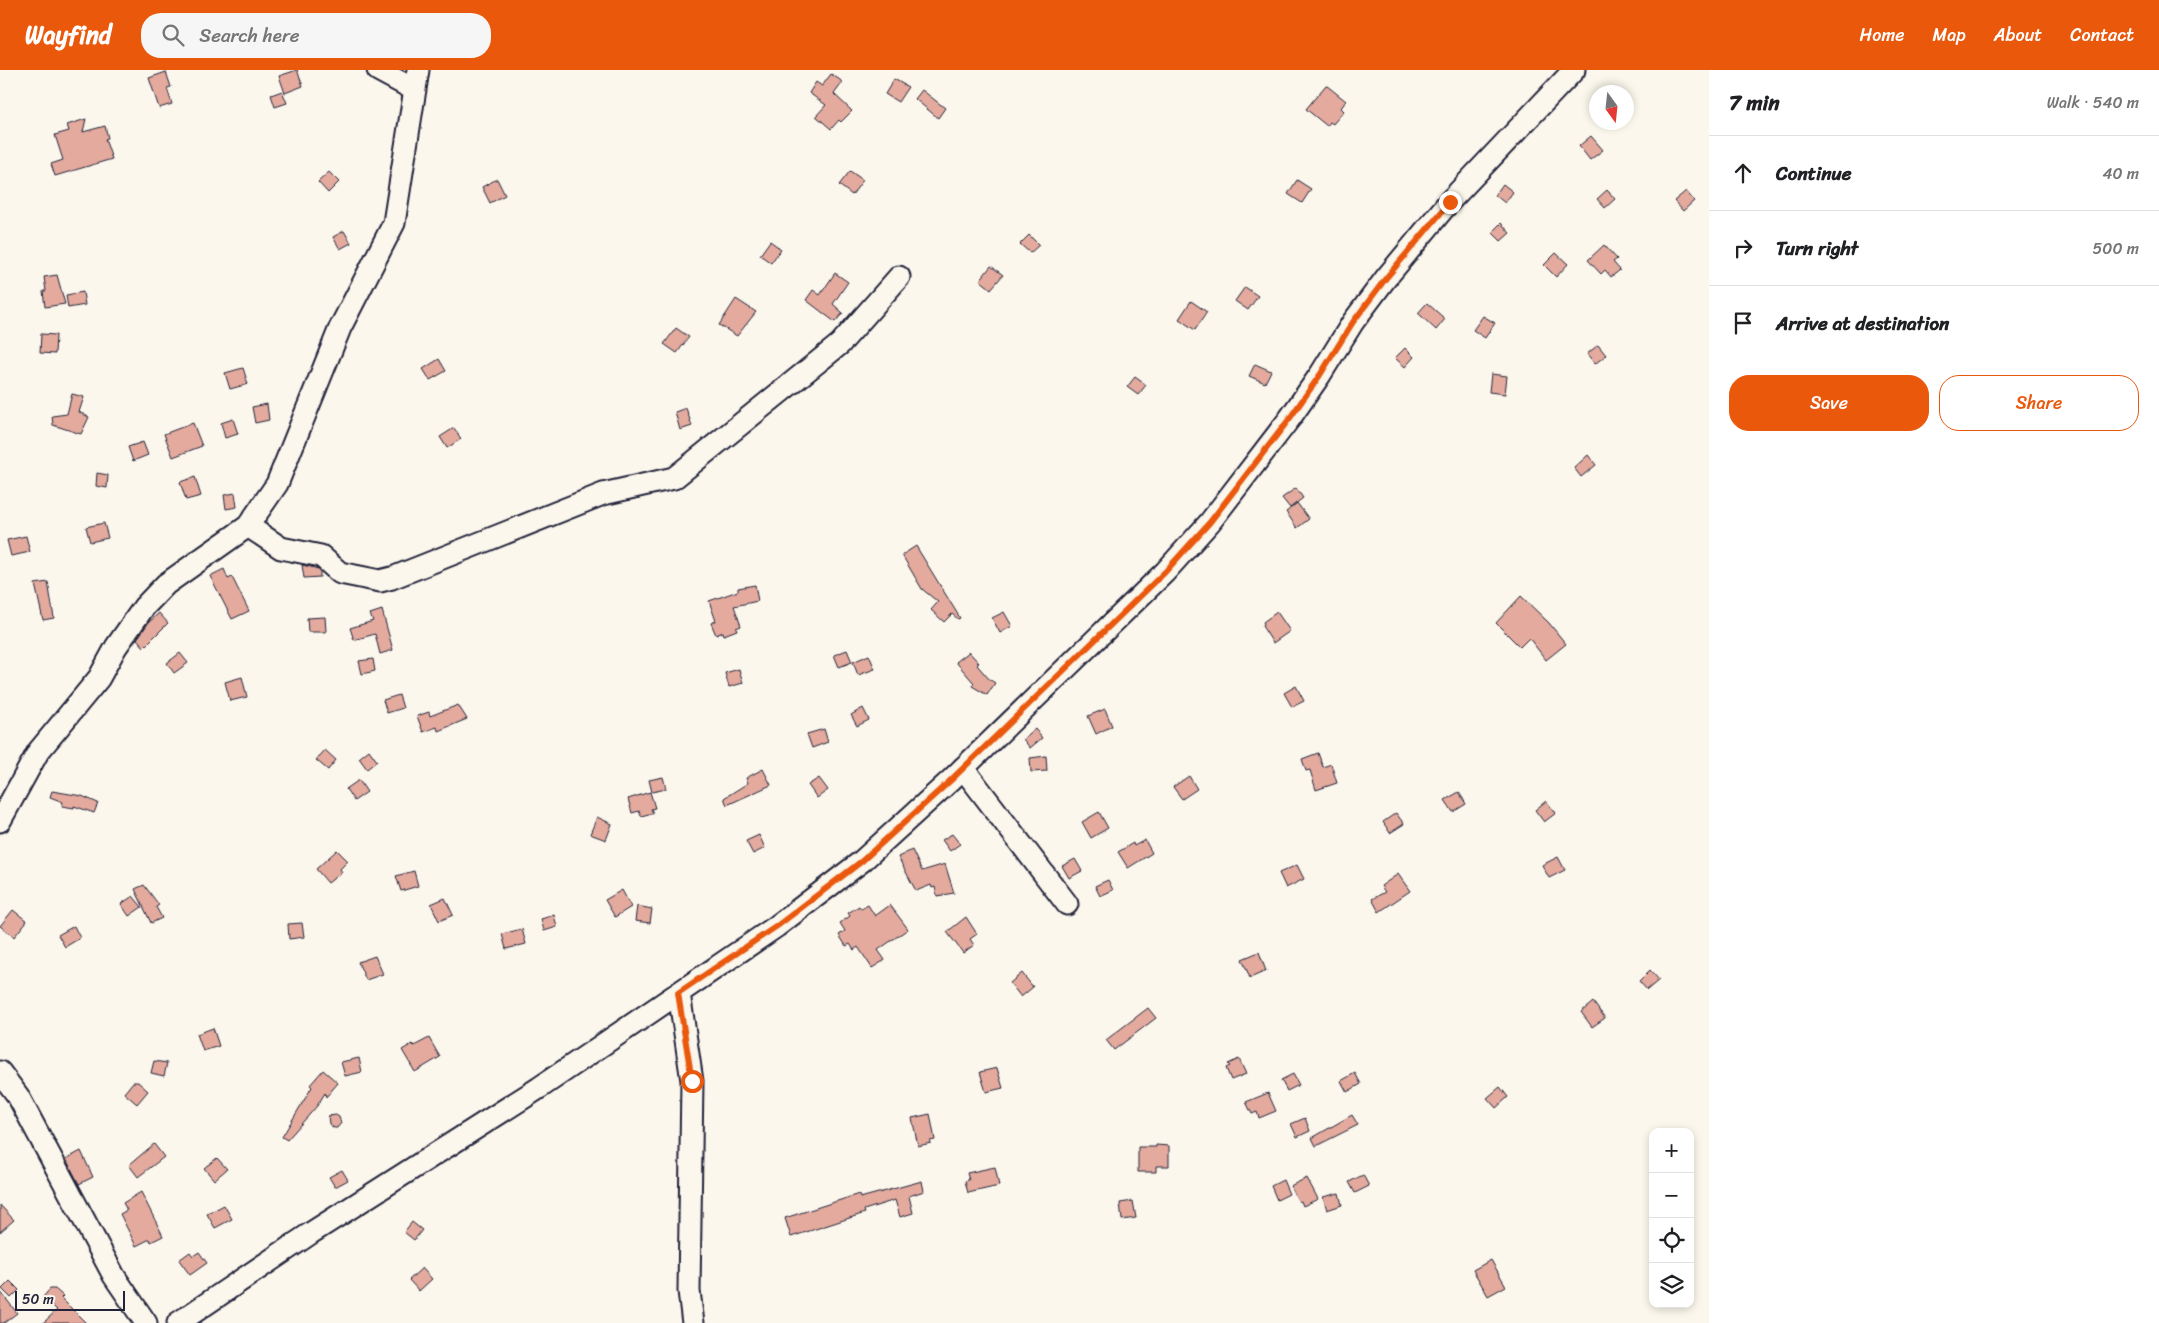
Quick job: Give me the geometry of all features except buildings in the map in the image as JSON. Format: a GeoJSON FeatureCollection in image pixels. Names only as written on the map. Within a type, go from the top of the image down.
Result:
{"type":"FeatureCollection","features":[{"type":"Feature","properties":{"kind":"street"},"geometry":{"type":"LineString","coordinates":[[0,821],[38,752],[99,678],[116,647],[144,607],[166,584],[248,526],[277,484],[340,328],[394,223],[417,80],[378,70]]}},
{"type":"Feature","properties":{"kind":"street"},"geometry":{"type":"LineString","coordinates":[[178,1323],[311,1233],[540,1088],[777,926],[862,861],[963,768],[1165,572],[1210,522],[1290,418],[1353,322],[1386,278],[1450,202],[1574,70]]}},
{"type":"Feature","properties":{"kind":"street"},"geometry":{"type":"LineString","coordinates":[[248,526],[281,548],[321,556],[340,573],[380,581],[392,578],[603,494],[674,478],[840,344],[899,277]]}},
{"type":"Feature","properties":{"kind":"street"},"geometry":{"type":"LineString","coordinates":[[963,768],[1066,904]]}},
{"type":"Feature","properties":{"kind":"street"},"geometry":{"type":"LineString","coordinates":[[678,993],[691,1068],[689,1291],[693,1323]]}},
{"type":"Feature","properties":{"kind":"street"},"geometry":{"type":"LineString","coordinates":[[0,1072],[18,1096],[114,1276],[146,1323]]}},
{"type":"Feature","properties":{"kind":"route"},"geometry":{"type":"LineString","coordinates":[[692,1081],[678,993],[777,926],[862,861],[951,780],[1165,572],[1210,522],[1290,418],[1353,322],[1386,278],[1450,202]]}}]}
